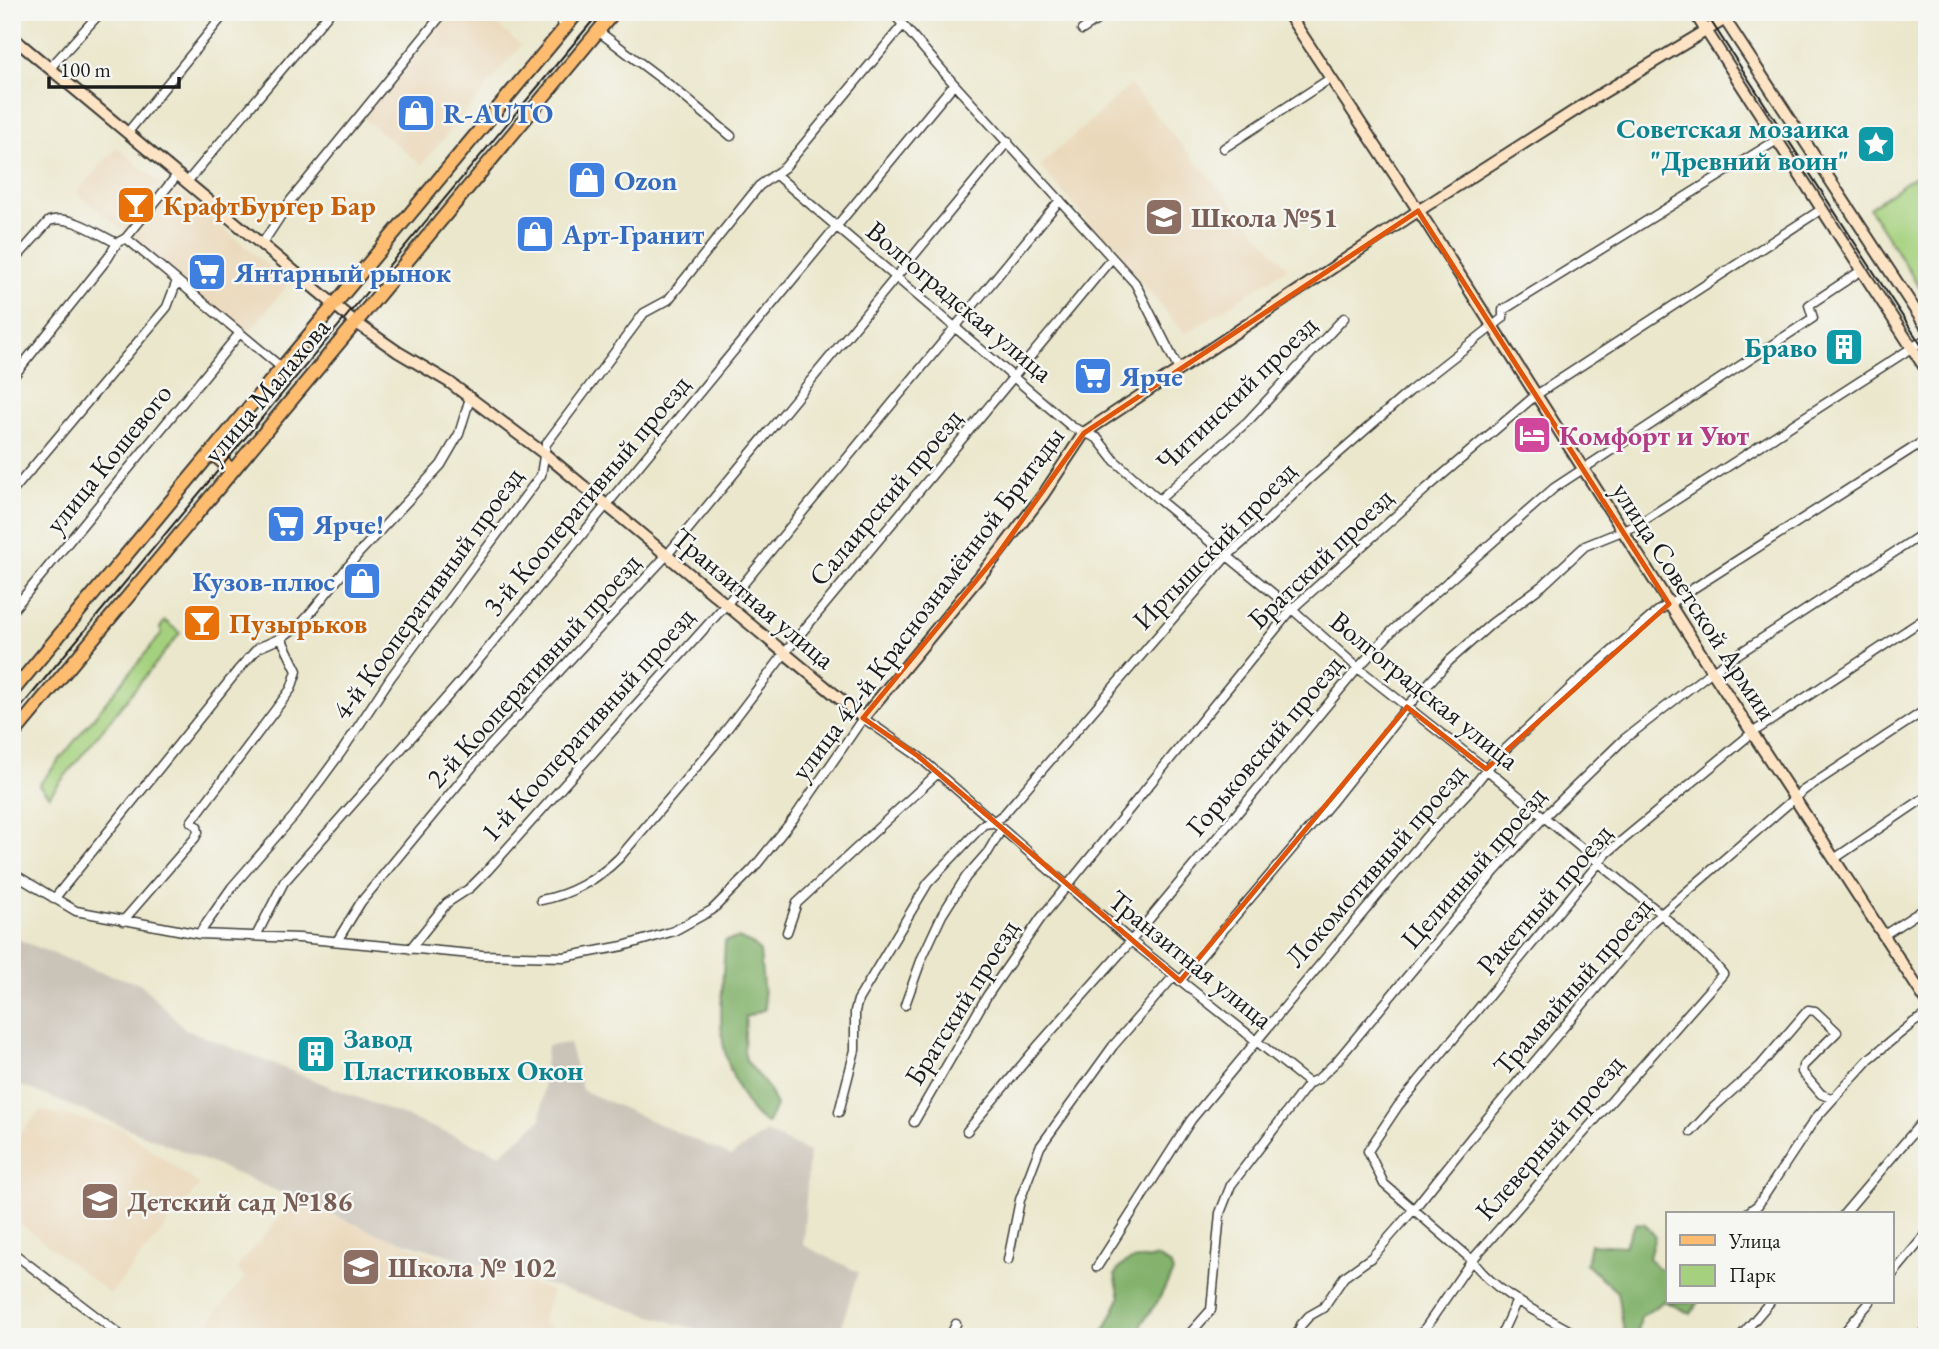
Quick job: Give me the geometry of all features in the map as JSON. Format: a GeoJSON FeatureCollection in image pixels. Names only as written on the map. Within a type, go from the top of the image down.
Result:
{"type":"FeatureCollection","features":[{"type":"Feature","properties":{"kind":"main road","name":"улица Малахова"},"geometry":{"type":"LineString","coordinates":[[12,692],[578,12]]}},
{"type":"Feature","properties":{"kind":"main road","name":"улица Малахова"},"geometry":{"type":"LineString","coordinates":[[12,736],[614,12]]}},
{"type":"Feature","properties":{"kind":"main road"},"geometry":{"type":"LineString","coordinates":[[212,453],[232,470]]}},
{"type":"Feature","properties":{"kind":"street"},"geometry":{"type":"LineString","coordinates":[[50,68],[101,12]]}},
{"type":"Feature","properties":{"kind":"street"},"geometry":{"type":"LineString","coordinates":[[128,132],[226,12]]}},
{"type":"Feature","properties":{"kind":"street"},"geometry":{"type":"LineString","coordinates":[[187,182],[330,12]]}},
{"type":"Feature","properties":{"kind":"street"},"geometry":{"type":"LineString","coordinates":[[262,244],[291,200],[444,12]]}},
{"type":"Feature","properties":{"kind":"street"},"geometry":{"type":"LineString","coordinates":[[559,12],[564,30]]}},
{"type":"Feature","properties":{"kind":"street"},"geometry":{"type":"LineString","coordinates":[[892,12],[1135,284],[1178,368]]}},
{"type":"Feature","properties":{"kind":"street"},"geometry":{"type":"LineString","coordinates":[[1082,30],[1109,12]]}},
{"type":"Feature","properties":{"kind":"street","name":"улица Советской Армии"},"geometry":{"type":"LineString","coordinates":[[1287,12],[1927,1002]]}},
{"type":"Feature","properties":{"kind":"street"},"geometry":{"type":"LineString","coordinates":[[1694,12],[1927,371]]}},
{"type":"Feature","properties":{"kind":"street","name":"улица 42-й Краснознамённой Бригады"},"geometry":{"type":"LineString","coordinates":[[12,873],[76,911],[199,934],[337,941],[482,955],[564,957],[623,946],[674,932],[712,910],[753,869],[794,818],[863,718],[1043,495],[1084,433],[1418,211],[1706,32],[1723,16],[1737,12]]}},
{"type":"Feature","properties":{"kind":"street"},"geometry":{"type":"LineString","coordinates":[[1723,16],[1927,328]]}},
{"type":"Feature","properties":{"kind":"street","name":"4-й Кооперативный проезд"},"geometry":{"type":"LineString","coordinates":[[199,934],[232,887],[294,816],[342,751],[391,677],[541,475],[546,444],[645,313],[668,300],[759,186],[785,167],[902,26]]}},
{"type":"Feature","properties":{"kind":"street"},"geometry":{"type":"LineString","coordinates":[[598,31],[731,136]]}},
{"type":"Feature","properties":{"kind":"street","name":"Транзитная улица"},"geometry":{"type":"LineString","coordinates":[[12,37],[355,322],[470,398],[608,505],[863,718],[918,756],[1130,941],[1309,1083]]}},
{"type":"Feature","properties":{"kind":"street"},"geometry":{"type":"LineString","coordinates":[[1224,148],[1331,78]]}},
{"type":"Feature","properties":{"kind":"street","name":"3-й Кооперативный проезд"},"geometry":{"type":"LineString","coordinates":[[257,936],[284,882],[462,680],[954,84]]}},
{"type":"Feature","properties":{"kind":"street","name":"Иртышский проезд"},"geometry":{"type":"LineString","coordinates":[[839,1112],[855,1050],[855,1011],[858,1000],[928,883],[984,824],[992,823],[1004,814],[1226,557],[1319,470],[1410,391],[1503,318],[1503,310],[1777,140]]}},
{"type":"Feature","properties":{"kind":"street","name":"2-й Кооперативный проезд"},"geometry":{"type":"LineString","coordinates":[[337,941],[360,902],[488,748],[667,555],[1007,141]]}},
{"type":"Feature","properties":{"kind":"street"},"geometry":{"type":"LineString","coordinates":[[12,378],[108,258],[117,243],[126,238],[178,174]]}},
{"type":"Feature","properties":{"kind":"street","name":"Волгоградская улица"},"geometry":{"type":"LineString","coordinates":[[776,175],[1072,426],[1097,438],[1115,461],[1159,500],[1358,668],[1486,769],[1661,914],[1723,974]]}},
{"type":"Feature","properties":{"kind":"street","name":"1-й Кооперативный проезд"},"geometry":{"type":"LineString","coordinates":[[410,948],[447,903],[470,888],[487,871],[725,604],[1060,200]]}},
{"type":"Feature","properties":{"kind":"street","name":"Братский проезд"},"geometry":{"type":"LineString","coordinates":[[914,1122],[987,996],[1065,885],[1292,610],[1427,488],[1536,395],[1822,209]]}},
{"type":"Feature","properties":{"kind":"street"},"geometry":{"type":"LineString","coordinates":[[12,263],[49,221],[55,219],[74,222],[117,243]]}},
{"type":"Feature","properties":{"kind":"street"},"geometry":{"type":"LineString","coordinates":[[126,238],[282,368]]}},
{"type":"Feature","properties":{"kind":"street","name":"Салаирский проезд"},"geometry":{"type":"LineString","coordinates":[[541,900],[557,898],[604,873],[619,858],[714,746],[786,654],[1112,258]]}},
{"type":"Feature","properties":{"kind":"street","name":"Горьковский проезд"},"geometry":{"type":"LineString","coordinates":[[967,1131],[1358,668],[1403,621],[1553,488],[1813,318],[1809,305],[1862,270]]}},
{"type":"Feature","properties":{"kind":"street"},"geometry":{"type":"LineString","coordinates":[[12,492],[167,307],[177,282]]}},
{"type":"Feature","properties":{"kind":"street","name":"Читинский проезд"},"geometry":{"type":"LineString","coordinates":[[1159,500],[1248,421],[1344,318]]}},
{"type":"Feature","properties":{"kind":"street","name":"улица Кошевого"},"geometry":{"type":"LineString","coordinates":[[12,611],[239,334]]}},
{"type":"Feature","properties":{"kind":"street"},"geometry":{"type":"LineString","coordinates":[[1008,1261],[1020,1200],[1040,1147],[1113,1046],[1177,978],[1331,803],[1407,707],[1449,661],[1490,624],[1543,585],[1585,546],[1637,525],[1927,338]]}},
{"type":"Feature","properties":{"kind":"street"},"geometry":{"type":"LineString","coordinates":[[54,899],[239,669],[258,648],[281,638],[303,622],[359,553],[441,465],[460,434],[470,398]]}},
{"type":"Feature","properties":{"kind":"street","name":"Локомотивный проезд"},"geometry":{"type":"LineString","coordinates":[[1097,1267],[1191,1120],[1255,1040],[1486,769],[1580,679],[1669,604],[1927,439]]}},
{"type":"Feature","properties":{"kind":"street","name":"Целинный проезд"},"geometry":{"type":"LineString","coordinates":[[1187,1337],[1211,1310],[1220,1213],[1231,1185],[1309,1083],[1318,1079],[1336,1062],[1544,817],[1623,740],[1712,671],[1927,531]]}},
{"type":"Feature","properties":{"kind":"street","name":"Ракетный проезд"},"geometry":{"type":"LineString","coordinates":[[1413,1209],[1384,1184],[1368,1151],[1398,1106],[1608,853],[1752,733],[1927,617]]}},
{"type":"Feature","properties":{"kind":"street"},"geometry":{"type":"LineString","coordinates":[[124,921],[195,838],[197,826],[191,821],[291,689],[297,671],[281,638]]}},
{"type":"Feature","properties":{"kind":"street","name":"Трамвайный проезд"},"geometry":{"type":"LineString","coordinates":[[1296,1337],[1301,1325],[1309,1315],[1323,1308],[1343,1277],[1372,1257],[1652,922],[1795,797],[1927,709]]}},
{"type":"Feature","properties":{"kind":"street"},"geometry":{"type":"LineString","coordinates":[[787,932],[797,903],[938,773]]}},
{"type":"Feature","properties":{"kind":"street"},"geometry":{"type":"LineString","coordinates":[[1834,859],[1927,796]]}},
{"type":"Feature","properties":{"kind":"street"},"geometry":{"type":"LineString","coordinates":[[905,1005],[922,958],[942,915],[966,877],[988,852],[1000,830]]}},
{"type":"Feature","properties":{"kind":"street"},"geometry":{"type":"LineString","coordinates":[[1884,934],[1927,907]]}},
{"type":"Feature","properties":{"kind":"street","name":"Клеверный проезд"},"geometry":{"type":"LineString","coordinates":[[1419,1337],[1472,1260],[1723,974]]}},
{"type":"Feature","properties":{"kind":"street"},"geometry":{"type":"LineString","coordinates":[[1691,1132],[1714,1107],[1760,1066],[1808,1010],[1815,1011],[1837,1032],[1803,1066],[1802,1072],[1821,1094],[1833,1099]]}},
{"type":"Feature","properties":{"kind":"street"},"geometry":{"type":"LineString","coordinates":[[1749,1212],[1758,1205],[1815,1119],[1833,1099],[1870,1059],[1927,1014]]}},
{"type":"Feature","properties":{"kind":"street"},"geometry":{"type":"LineString","coordinates":[[1846,1212],[1927,1116]]}},
{"type":"Feature","properties":{"kind":"street"},"geometry":{"type":"LineString","coordinates":[[1413,1209],[1472,1260],[1480,1272],[1517,1300],[1581,1337]]}},
{"type":"Feature","properties":{"kind":"street"},"geometry":{"type":"LineString","coordinates":[[1894,1273],[1927,1233]]}},
{"type":"Feature","properties":{"kind":"street"},"geometry":{"type":"LineString","coordinates":[[12,1252],[123,1337]]}},
{"type":"Feature","properties":{"kind":"street"},"geometry":{"type":"LineString","coordinates":[[1500,1337],[1517,1300]]}},
{"type":"Feature","properties":{"kind":"street"},"geometry":{"type":"LineString","coordinates":[[1740,1337],[1768,1304]]}},
{"type":"Feature","properties":{"kind":"street"},"geometry":{"type":"LineString","coordinates":[[1840,1337],[1868,1304]]}},
{"type":"Feature","properties":{"kind":"street"},"geometry":{"type":"LineString","coordinates":[[950,1337],[956,1324]]}},
{"type":"Feature","properties":{"kind":"street"},"geometry":{"type":"LineString","coordinates":[[1920,1337],[1927,1328]]}},
{"type":"Feature","properties":{"kind":"highlighted area"},"geometry":{"type":"Polygon","coordinates":[[[1418,211],[1669,604],[1486,769],[1407,707],[1180,981],[918,756],[863,718],[998,554],[1084,433],[1418,211]]]}},
{"type":"Feature","properties":{"kind":"shaded area"},"geometry":{"type":"Polygon","coordinates":[[[451,12],[482,12],[521,45],[422,165],[362,117],[451,12]]]}},
{"type":"Feature","properties":{"kind":"shaded area","name":"Школа №51"},"geometry":{"type":"Polygon","coordinates":[[[1130,85],[1288,268],[1185,334],[1040,166],[1130,85]]]}},
{"type":"Feature","properties":{"kind":"shaded area"},"geometry":{"type":"Polygon","coordinates":[[[117,147],[167,189],[176,189],[289,283],[244,338],[121,235],[124,231],[76,193],[117,147]]]}},
{"type":"Feature","properties":{"kind":"shaded area"},"geometry":{"type":"Polygon","coordinates":[[[12,937],[91,969],[141,984],[185,1029],[500,1154],[541,1120],[547,1046],[569,1043],[582,1090],[731,1156],[766,1132],[809,1152],[803,1245],[858,1272],[840,1331],[857,1337],[722,1337],[383,1236],[12,1082],[12,937]]]}},
{"type":"Feature","properties":{"kind":"shaded area","name":"Детский сад №186"},"geometry":{"type":"Polygon","coordinates":[[[40,1110],[121,1128],[200,1185],[110,1294],[12,1217],[12,1144],[40,1110]]]}},
{"type":"Feature","properties":{"kind":"shaded area","name":"Школа № 102"},"geometry":{"type":"Polygon","coordinates":[[[294,1201],[459,1265],[464,1260],[552,1291],[542,1321],[567,1337],[197,1337],[245,1277],[236,1269],[294,1201]]]}},
{"type":"Feature","properties":{"kind":"green space"},"geometry":{"type":"Polygon","coordinates":[[[1927,168],[1927,299],[1869,208],[1927,168]]]}},
{"type":"Feature","properties":{"kind":"green space"},"geometry":{"type":"Polygon","coordinates":[[[165,621],[180,633],[49,796],[39,785],[162,633],[160,628],[165,621]]]}},
{"type":"Feature","properties":{"kind":"green space"},"geometry":{"type":"Polygon","coordinates":[[[738,938],[754,945],[760,952],[765,1009],[746,1017],[744,1050],[746,1060],[768,1088],[776,1106],[767,1124],[750,1109],[736,1084],[722,1034],[725,941],[738,938]]]}},
{"type":"Feature","properties":{"kind":"green space"},"geometry":{"type":"Polygon","coordinates":[[[1636,1223],[1645,1224],[1655,1236],[1649,1258],[1657,1268],[1666,1269],[1666,1302],[1641,1317],[1637,1337],[1625,1337],[1617,1292],[1586,1264],[1590,1244],[1624,1246],[1636,1223]]]}},
{"type":"Feature","properties":{"kind":"green space"},"geometry":{"type":"Polygon","coordinates":[[[1157,1257],[1170,1264],[1173,1272],[1158,1301],[1142,1323],[1140,1337],[1101,1337],[1120,1298],[1115,1274],[1128,1261],[1157,1257]]]}},
{"type":"Feature","properties":{"kind":"green space"},"geometry":{"type":"Polygon","coordinates":[[[1670,1304],[1697,1304],[1691,1314],[1670,1304]]]}},
{"type":"Feature","properties":{"kind":"tram line"},"geometry":{"type":"LineString","coordinates":[[12,718],[600,12]]}},
{"type":"Feature","properties":{"kind":"tram line"},"geometry":{"type":"LineString","coordinates":[[1705,12],[1927,354]]}},
{"type":"Feature","properties":{"kind":"place","name":"R-AUTO"},"geometry":{"type":"Point","coordinates":[416,113]}},
{"type":"Feature","properties":{"kind":"place","name":"Советская мозаика \"Древний воин\""},"geometry":{"type":"Point","coordinates":[1876,144]}},
{"type":"Feature","properties":{"kind":"place","name":"Ozon"},"geometry":{"type":"Point","coordinates":[587,180]}},
{"type":"Feature","properties":{"kind":"place","name":"КрафтБургер Бар"},"geometry":{"type":"Point","coordinates":[136,205]}},
{"type":"Feature","properties":{"kind":"place","name":"Школа №51"},"geometry":{"type":"Point","coordinates":[1164,217]}},
{"type":"Feature","properties":{"kind":"place","name":"Арт-Гранит"},"geometry":{"type":"Point","coordinates":[535,234]}},
{"type":"Feature","properties":{"kind":"place","name":"Янтарный рынок"},"geometry":{"type":"Point","coordinates":[207,272]}},
{"type":"Feature","properties":{"kind":"place","name":"Браво"},"geometry":{"type":"Point","coordinates":[1844,347]}},
{"type":"Feature","properties":{"kind":"place","name":"Ярче"},"geometry":{"type":"Point","coordinates":[1093,376]}},
{"type":"Feature","properties":{"kind":"place","name":"Комфорт и Уют"},"geometry":{"type":"Point","coordinates":[1532,435]}},
{"type":"Feature","properties":{"kind":"place","name":"Ярче!"},"geometry":{"type":"Point","coordinates":[286,524]}},
{"type":"Feature","properties":{"kind":"place","name":"Кузов-плюс"},"geometry":{"type":"Point","coordinates":[362,581]}},
{"type":"Feature","properties":{"kind":"place","name":"Пузырьков"},"geometry":{"type":"Point","coordinates":[202,623]}},
{"type":"Feature","properties":{"kind":"place","name":"Завод Пластиковых Окон"},"geometry":{"type":"Point","coordinates":[316,1054]}},
{"type":"Feature","properties":{"kind":"place","name":"Детский сад №186"},"geometry":{"type":"Point","coordinates":[100,1201]}},
{"type":"Feature","properties":{"kind":"place","name":"Школа № 102"},"geometry":{"type":"Point","coordinates":[361,1267]}}]}
